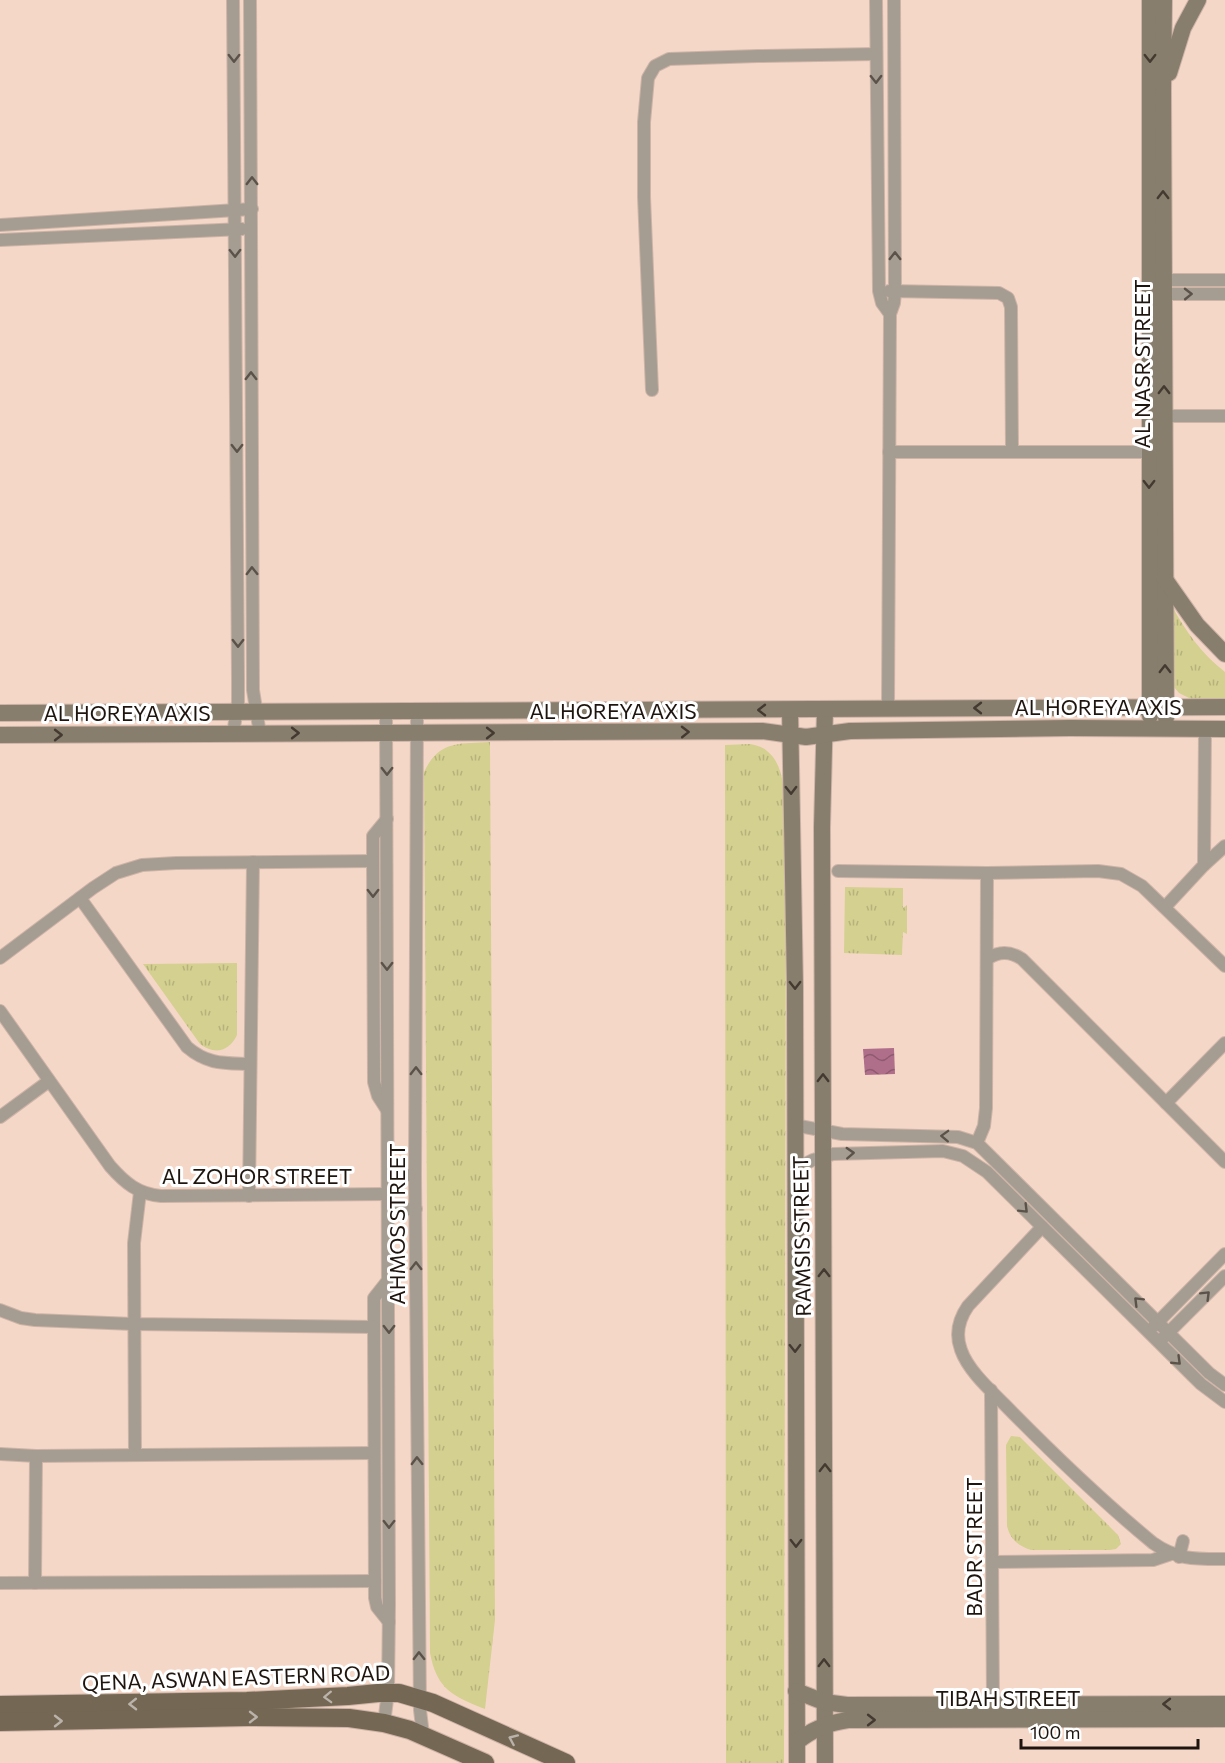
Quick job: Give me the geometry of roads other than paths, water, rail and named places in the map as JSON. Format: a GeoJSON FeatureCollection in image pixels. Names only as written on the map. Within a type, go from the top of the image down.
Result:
{"type":"FeatureCollection","features":[{"type":"Feature","properties":{"kind":"main road","name":"AL NASR STREET"},"geometry":{"type":"LineString","coordinates":[[1149,0],[1157,287],[1158,728]]}},
{"type":"Feature","properties":{"kind":"main road","name":"AL NASR STREET"},"geometry":{"type":"LineString","coordinates":[[1157,287],[1164,0]]}},
{"type":"Feature","properties":{"kind":"main road"},"geometry":{"type":"LineString","coordinates":[[1163,91],[1177,43],[1198,0]]}},
{"type":"Feature","properties":{"kind":"main road"},"geometry":{"type":"LineString","coordinates":[[1157,578],[1225,654]]}},
{"type":"Feature","properties":{"kind":"main road","name":"AL HOREYA AXIS"},"geometry":{"type":"LineString","coordinates":[[0,713],[1225,707]]}},
{"type":"Feature","properties":{"kind":"main road","name":"RAMSIS STREET"},"geometry":{"type":"LineString","coordinates":[[825,709],[823,1131],[825,1763]]}},
{"type":"Feature","properties":{"kind":"main road"},"geometry":{"type":"LineString","coordinates":[[920,709],[920,730]]}},
{"type":"Feature","properties":{"kind":"main road","name":"RAMSIS STREET"},"geometry":{"type":"LineString","coordinates":[[790,710],[795,987],[797,1763]]}},
{"type":"Feature","properties":{"kind":"main road","name":"AL HOREYA AXIS"},"geometry":{"type":"LineString","coordinates":[[0,735],[762,731],[806,737],[850,731],[1225,729]]}},
{"type":"Feature","properties":{"kind":"main road","name":"TIBAH STREET"},"geometry":{"type":"LineString","coordinates":[[796,1691],[824,1702],[847,1705],[1225,1704]]}},
{"type":"Feature","properties":{"kind":"main road","name":"QENA, ASWAN EASTERN ROAD"},"geometry":{"type":"LineString","coordinates":[[0,1705],[247,1701],[388,1692],[420,1697],[566,1763]]}},
{"type":"Feature","properties":{"kind":"main road","name":"QENA, ASWAN EASTERN ROAD"},"geometry":{"type":"LineString","coordinates":[[0,1722],[248,1717],[349,1718],[384,1723],[423,1735],[485,1763]]}},
{"type":"Feature","properties":{"kind":"main road","name":"TIBAH STREET"},"geometry":{"type":"LineString","coordinates":[[797,1742],[824,1726],[836,1722],[859,1720],[1225,1719]]}},
{"type":"Feature","properties":{"kind":"street"},"geometry":{"type":"LineString","coordinates":[[232,734],[238,680],[234,0]]}},
{"type":"Feature","properties":{"kind":"street"},"geometry":{"type":"LineString","coordinates":[[250,0],[253,690],[260,734]]}},
{"type":"Feature","properties":{"kind":"street"},"geometry":{"type":"LineString","coordinates":[[876,0],[879,291],[882,303],[890,314]]}},
{"type":"Feature","properties":{"kind":"street"},"geometry":{"type":"LineString","coordinates":[[888,709],[890,314],[895,292],[894,0]]}},
{"type":"Feature","properties":{"kind":"street"},"geometry":{"type":"LineString","coordinates":[[652,390],[643,160],[646,85],[651,71],[662,61],[669,59],[876,54]]}},
{"type":"Feature","properties":{"kind":"street"},"geometry":{"type":"LineString","coordinates":[[0,225],[252,209]]}},
{"type":"Feature","properties":{"kind":"street"},"geometry":{"type":"LineString","coordinates":[[0,240],[252,229]]}},
{"type":"Feature","properties":{"kind":"street"},"geometry":{"type":"LineString","coordinates":[[1157,287],[1225,280]]}},
{"type":"Feature","properties":{"kind":"street"},"geometry":{"type":"LineString","coordinates":[[1157,287],[1225,294]]}},
{"type":"Feature","properties":{"kind":"street"},"geometry":{"type":"LineString","coordinates":[[879,291],[999,293],[1008,298],[1011,307],[1012,452]]}},
{"type":"Feature","properties":{"kind":"street"},"geometry":{"type":"LineString","coordinates":[[1157,416],[1225,416]]}},
{"type":"Feature","properties":{"kind":"street"},"geometry":{"type":"LineString","coordinates":[[889,452],[1156,452]]}},
{"type":"Feature","properties":{"kind":"street","name":"AHMOS STREET"},"geometry":{"type":"LineString","coordinates":[[384,1723],[388,1692],[389,1622],[386,712]]}},
{"type":"Feature","properties":{"kind":"street","name":"AHMOS STREET"},"geometry":{"type":"LineString","coordinates":[[417,712],[415,1175],[420,1697],[423,1735]]}},
{"type":"Feature","properties":{"kind":"street"},"geometry":{"type":"LineString","coordinates":[[1204,729],[1204,865]]}},
{"type":"Feature","properties":{"kind":"street"},"geometry":{"type":"LineString","coordinates":[[387,819],[373,836],[372,861],[374,1083],[376,1092],[387,1110]]}},
{"type":"Feature","properties":{"kind":"street"},"geometry":{"type":"LineString","coordinates":[[1165,907],[1225,846]]}},
{"type":"Feature","properties":{"kind":"street"},"geometry":{"type":"LineString","coordinates":[[0,958],[116,873],[142,865],[176,862],[372,861]]}},
{"type":"Feature","properties":{"kind":"street"},"geometry":{"type":"LineString","coordinates":[[249,1196],[253,862]]}},
{"type":"Feature","properties":{"kind":"street"},"geometry":{"type":"LineString","coordinates":[[838,871],[987,873],[1110,871],[1132,879],[1165,907],[1225,966]]}},
{"type":"Feature","properties":{"kind":"street"},"geometry":{"type":"LineString","coordinates":[[977,1143],[984,1126],[986,1108],[987,873]]}},
{"type":"Feature","properties":{"kind":"street"},"geometry":{"type":"LineString","coordinates":[[80,898],[187,1047],[205,1060],[250,1064]]}},
{"type":"Feature","properties":{"kind":"street"},"geometry":{"type":"LineString","coordinates":[[987,959],[999,953],[1022,959],[1225,1161]]}},
{"type":"Feature","properties":{"kind":"street","name":"AL ZOHOR STREET"},"geometry":{"type":"LineString","coordinates":[[0,1011],[111,1166],[129,1186],[140,1192],[161,1196],[388,1194]]}},
{"type":"Feature","properties":{"kind":"street"},"geometry":{"type":"LineString","coordinates":[[1166,1103],[1225,1043]]}},
{"type":"Feature","properties":{"kind":"street"},"geometry":{"type":"LineString","coordinates":[[0,1117],[49,1081]]}},
{"type":"Feature","properties":{"kind":"street"},"geometry":{"type":"LineString","coordinates":[[794,1125],[823,1131],[958,1137],[977,1143],[1209,1373],[1225,1385]]}},
{"type":"Feature","properties":{"kind":"street"},"geometry":{"type":"LineString","coordinates":[[794,1169],[823,1157],[854,1153],[938,1151],[963,1156],[980,1166],[1158,1343],[1210,1392],[1225,1402]]}},
{"type":"Feature","properties":{"kind":"street"},"geometry":{"type":"LineString","coordinates":[[389,1176],[415,1175]]}},
{"type":"Feature","properties":{"kind":"street"},"geometry":{"type":"LineString","coordinates":[[135,1455],[134,1243],[140,1192]]}},
{"type":"Feature","properties":{"kind":"street"},"geometry":{"type":"LineString","coordinates":[[389,1210],[416,1209]]}},
{"type":"Feature","properties":{"kind":"street"},"geometry":{"type":"LineString","coordinates":[[1042,1227],[968,1306],[960,1322],[958,1340],[960,1349],[969,1364],[991,1390],[1040,1440],[1145,1537],[1175,1555]]}},
{"type":"Feature","properties":{"kind":"street"},"geometry":{"type":"LineString","coordinates":[[1148,1333],[1225,1254]]}},
{"type":"Feature","properties":{"kind":"street"},"geometry":{"type":"LineString","coordinates":[[1158,1343],[1225,1276]]}},
{"type":"Feature","properties":{"kind":"street"},"geometry":{"type":"LineString","coordinates":[[389,1279],[374,1298],[375,1581],[377,1606],[389,1622]]}},
{"type":"Feature","properties":{"kind":"street"},"geometry":{"type":"LineString","coordinates":[[0,1310],[21,1318],[35,1320],[133,1324],[374,1327]]}},
{"type":"Feature","properties":{"kind":"street","name":"BADR STREET"},"geometry":{"type":"LineString","coordinates":[[991,1390],[993,1704]]}},
{"type":"Feature","properties":{"kind":"street"},"geometry":{"type":"LineString","coordinates":[[0,1454],[36,1456],[374,1453]]}},
{"type":"Feature","properties":{"kind":"street"},"geometry":{"type":"LineString","coordinates":[[35,1583],[36,1456]]}},
{"type":"Feature","properties":{"kind":"street"},"geometry":{"type":"LineString","coordinates":[[1175,1555],[1183,1541]]}},
{"type":"Feature","properties":{"kind":"street"},"geometry":{"type":"LineString","coordinates":[[993,1562],[1147,1561],[1175,1555],[1225,1559]]}},
{"type":"Feature","properties":{"kind":"street"},"geometry":{"type":"LineString","coordinates":[[0,1583],[375,1581]]}},
{"type":"Feature","properties":{"kind":"water"},"geometry":{"type":"Polygon","coordinates":[[[894,1048],[895,1074],[865,1075],[863,1049],[894,1048]]]}}]}
